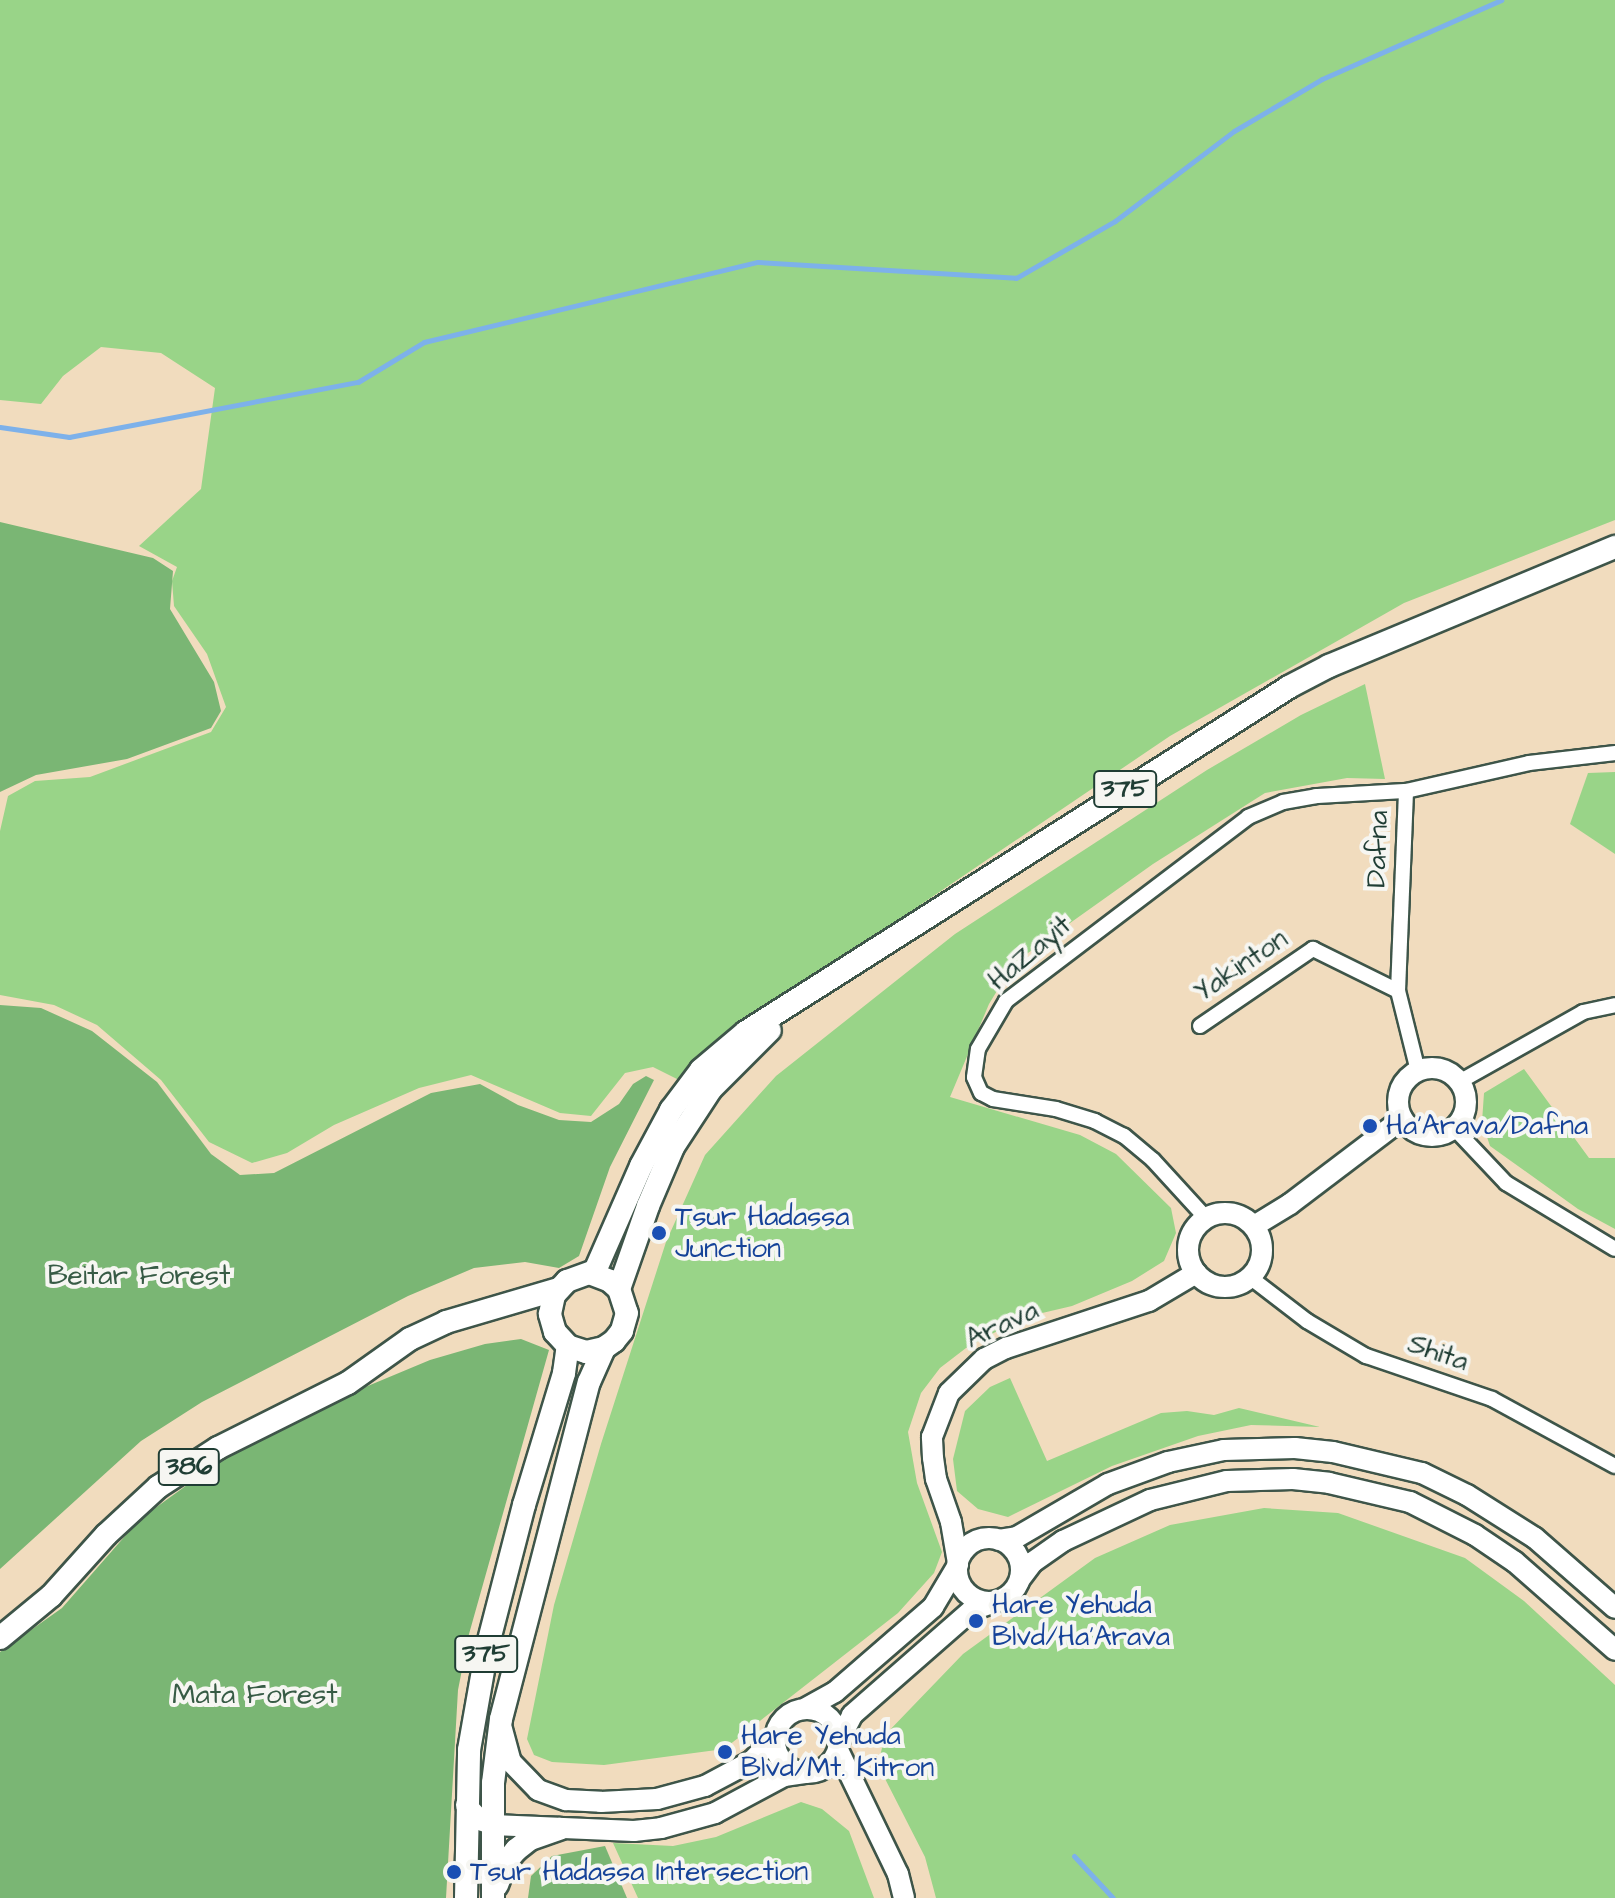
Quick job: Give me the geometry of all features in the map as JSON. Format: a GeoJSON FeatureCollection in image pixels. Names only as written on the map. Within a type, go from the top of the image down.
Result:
{"type":"FeatureCollection","features":[{"type":"Feature","properties":{"kind":"main road","name":"375"},"geometry":{"type":"LineString","coordinates":[[592,1274],[656,1133],[701,1070],[746,1032],[1289,687],[1329,666],[1615,547]]}},
{"type":"Feature","properties":{"kind":"main road","name":"375"},"geometry":{"type":"LineString","coordinates":[[493,1898],[493,1825],[501,1719],[585,1397],[604,1348],[619,1336],[626,1319],[626,1307],[619,1289],[660,1176],[673,1147],[711,1089],[762,1036],[882,943]]}},
{"type":"Feature","properties":{"kind":"main road"},"geometry":{"type":"LineString","coordinates":[[604,1348],[586,1352],[568,1346],[551,1324],[550,1307],[558,1289],[573,1277],[592,1274],[619,1289]]}},
{"type":"Feature","properties":{"kind":"main road","name":"386"},"geometry":{"type":"LineString","coordinates":[[0,1638],[51,1596],[106,1535],[158,1487],[218,1448],[348,1383],[410,1339],[468,1313],[558,1289]]}},
{"type":"Feature","properties":{"kind":"main road","name":"386"},"geometry":{"type":"LineString","coordinates":[[410,1339],[526,1314],[540,1316],[551,1324]]}},
{"type":"Feature","properties":{"kind":"main road","name":"375"},"geometry":{"type":"LineString","coordinates":[[466,1898],[469,1750],[487,1648],[524,1505],[564,1373],[568,1346]]}},
{"type":"Feature","properties":{"kind":"main road"},"geometry":{"type":"LineString","coordinates":[[493,1898],[500,1874],[516,1850],[530,1839],[559,1829]]}},
{"type":"Feature","properties":{"kind":"street","name":"Dafna"},"geometry":{"type":"LineString","coordinates":[[1418,1071],[1398,991],[1406,791],[1529,763],[1615,753]]}},
{"type":"Feature","properties":{"kind":"street","name":"HaZayit"},"geometry":{"type":"LineString","coordinates":[[1206,1218],[1153,1160],[1124,1136],[1095,1121],[1056,1109],[993,1099],[981,1093],[974,1077],[978,1049],[1006,1001],[1248,817],[1283,802],[1305,798],[1406,791]]}},
{"type":"Feature","properties":{"kind":"street","name":"Yakinton"},"geometry":{"type":"LineString","coordinates":[[1200,1026],[1313,949],[1398,991]]}},
{"type":"Feature","properties":{"kind":"street"},"geometry":{"type":"LineString","coordinates":[[1459,1082],[1583,1012],[1615,1005]]}},
{"type":"Feature","properties":{"kind":"street"},"geometry":{"type":"LineString","coordinates":[[1441,1069],[1459,1082],[1466,1101],[1454,1128],[1436,1136],[1426,1135],[1416,1132],[1402,1119],[1398,1097],[1409,1077],[1418,1071],[1441,1069]]}},
{"type":"Feature","properties":{"kind":"street"},"geometry":{"type":"LineString","coordinates":[[1254,1226],[1402,1119]]}},
{"type":"Feature","properties":{"kind":"street"},"geometry":{"type":"LineString","coordinates":[[1454,1128],[1506,1183],[1615,1249]]}},
{"type":"Feature","properties":{"kind":"street"},"geometry":{"type":"LineString","coordinates":[[1215,1214],[1237,1214],[1254,1226],[1263,1246],[1262,1258],[1251,1278],[1229,1288],[1205,1282],[1196,1273],[1190,1262],[1190,1238],[1206,1218],[1215,1214]]}},
{"type":"Feature","properties":{"kind":"street","name":"Arava"},"geometry":{"type":"LineString","coordinates":[[958,1564],[946,1507],[936,1479],[932,1437],[949,1393],[967,1372],[1006,1348],[1149,1301],[1196,1273]]}},
{"type":"Feature","properties":{"kind":"street","name":"Shita"},"geometry":{"type":"LineString","coordinates":[[1251,1278],[1307,1321],[1366,1356],[1492,1399],[1615,1466]]}},
{"type":"Feature","properties":{"kind":"street"},"geometry":{"type":"LineString","coordinates":[[501,1719],[506,1750],[518,1773],[553,1797],[579,1801],[657,1799],[705,1786],[752,1761],[776,1736],[786,1717],[835,1692],[933,1607],[968,1546],[1017,1537],[1108,1484],[1168,1462],[1224,1450],[1320,1451],[1393,1464],[1422,1473],[1467,1495],[1525,1531],[1615,1608]]}},
{"type":"Feature","properties":{"kind":"street"},"geometry":{"type":"LineString","coordinates":[[466,1805],[480,1820],[493,1825],[634,1831],[715,1813],[784,1776],[811,1773],[833,1760],[852,1715],[972,1610],[998,1601],[1015,1589],[1033,1562],[1097,1522],[1150,1500],[1227,1481],[1317,1482],[1360,1488],[1410,1502],[1475,1535],[1542,1584],[1615,1650]]}},
{"type":"Feature","properties":{"kind":"street"},"geometry":{"type":"LineString","coordinates":[[946,1507],[965,1525],[1016,1553],[1020,1579]]}},
{"type":"Feature","properties":{"kind":"street"},"geometry":{"type":"LineString","coordinates":[[958,1564],[960,1584],[967,1593],[987,1602],[998,1601]]}},
{"type":"Feature","properties":{"kind":"street"},"geometry":{"type":"LineString","coordinates":[[806,1708],[827,1715],[861,1801],[898,1874],[904,1898]]}},
{"type":"Feature","properties":{"kind":"street"},"geometry":{"type":"LineString","coordinates":[[776,1736],[778,1755],[785,1764],[848,1787],[861,1801]]}},
{"type":"Feature","properties":{"kind":"green space"},"geometry":{"type":"Polygon","coordinates":[[[0,0],[1615,0],[1615,520],[1404,603],[1170,736],[802,985],[683,1082],[653,1067],[625,1073],[591,1116],[560,1113],[471,1075],[419,1088],[334,1125],[287,1153],[252,1163],[209,1142],[161,1080],[97,1025],[54,1005],[0,995],[0,831],[8,796],[35,781],[90,777],[211,732],[226,707],[207,654],[174,606],[172,581],[177,567],[139,546],[201,489],[215,388],[161,353],[101,347],[63,376],[41,404],[0,400],[0,0]]]}},
{"type":"Feature","properties":{"kind":"green space"},"geometry":{"type":"Polygon","coordinates":[[[0,522],[153,558],[173,571],[170,609],[214,682],[221,711],[211,728],[127,759],[36,775],[0,792],[0,522]]]}},
{"type":"Feature","properties":{"kind":"green space"},"geometry":{"type":"Polygon","coordinates":[[[1365,684],[1385,779],[1347,778],[1265,793],[1153,864],[1014,963],[989,1004],[950,1097],[1080,1135],[1116,1154],[1171,1208],[1176,1233],[1164,1261],[1132,1281],[1072,1306],[1021,1318],[966,1348],[940,1368],[921,1393],[908,1432],[917,1483],[942,1552],[934,1573],[898,1613],[724,1749],[604,1765],[552,1762],[534,1755],[527,1739],[554,1605],[601,1444],[666,1242],[705,1155],[776,1076],[955,934],[1207,770],[1301,715],[1365,684]]]}},
{"type":"Feature","properties":{"kind":"green space"},"geometry":{"type":"Polygon","coordinates":[[[1615,772],[1615,854],[1570,824],[1588,773],[1615,772]]]}},
{"type":"Feature","properties":{"kind":"green space","name":"Beitar Forest"},"geometry":{"type":"Polygon","coordinates":[[[0,1005],[41,1008],[92,1031],[157,1082],[211,1154],[240,1175],[274,1173],[431,1093],[480,1084],[518,1105],[559,1120],[591,1122],[619,1104],[633,1084],[646,1076],[654,1080],[610,1167],[579,1256],[559,1268],[525,1262],[474,1268],[408,1296],[202,1402],[141,1441],[0,1569],[0,1005]]]}},
{"type":"Feature","properties":{"kind":"green space"},"geometry":{"type":"Polygon","coordinates":[[[1524,1069],[1589,1158],[1615,1158],[1615,1229],[1578,1209],[1490,1146],[1482,1122],[1484,1093],[1524,1069]]]}},
{"type":"Feature","properties":{"kind":"green space","name":"Mata Forest"},"geometry":{"type":"Polygon","coordinates":[[[521,1339],[549,1350],[469,1634],[458,1690],[446,1898],[0,1898],[0,1652],[62,1608],[140,1519],[223,1459],[351,1393],[430,1360],[485,1344],[521,1339]]]}},
{"type":"Feature","properties":{"kind":"green space"},"geometry":{"type":"Polygon","coordinates":[[[1010,1378],[1047,1461],[1161,1413],[1187,1411],[1214,1415],[1239,1408],[1320,1427],[1251,1425],[1198,1436],[1112,1466],[1008,1517],[978,1509],[957,1491],[953,1459],[965,1411],[990,1387],[1010,1378]]]}},
{"type":"Feature","properties":{"kind":"green space"},"geometry":{"type":"Polygon","coordinates":[[[1264,1508],[1338,1513],[1465,1558],[1524,1601],[1615,1685],[1615,1898],[936,1898],[925,1857],[878,1765],[885,1735],[963,1654],[1095,1558],[1170,1525],[1264,1508]]]}},
{"type":"Feature","properties":{"kind":"green space"},"geometry":{"type":"Polygon","coordinates":[[[801,1802],[822,1809],[849,1831],[874,1898],[638,1898],[613,1843],[673,1846],[716,1837],[801,1802]]]}},
{"type":"Feature","properties":{"kind":"green space"},"geometry":{"type":"Polygon","coordinates":[[[605,1846],[627,1898],[528,1898],[531,1876],[552,1856],[605,1846]]]}},
{"type":"Feature","properties":{"kind":"waterway"},"geometry":{"type":"LineString","coordinates":[[0,427],[69,437],[358,382],[424,342],[758,262],[1016,278],[1115,221],[1234,131],[1322,79],[1501,0]]}},
{"type":"Feature","properties":{"kind":"waterway"},"geometry":{"type":"LineString","coordinates":[[1074,1856],[1113,1898]]}},
{"type":"Feature","properties":{"kind":"place","name":"Ha'Arava/Dafna"},"geometry":{"type":"Point","coordinates":[1370,1126]}},
{"type":"Feature","properties":{"kind":"place","name":"Tsur Hadassa Junction"},"geometry":{"type":"Point","coordinates":[659,1233]}},
{"type":"Feature","properties":{"kind":"place","name":"Hare Yehuda Blvd/Ha'Arava"},"geometry":{"type":"Point","coordinates":[976,1621]}},
{"type":"Feature","properties":{"kind":"place","name":"Hare Yehuda Blvd/Mt. Kitron"},"geometry":{"type":"Point","coordinates":[725,1752]}},
{"type":"Feature","properties":{"kind":"place","name":"Tsur Hadassa Intersection"},"geometry":{"type":"Point","coordinates":[454,1872]}}]}
